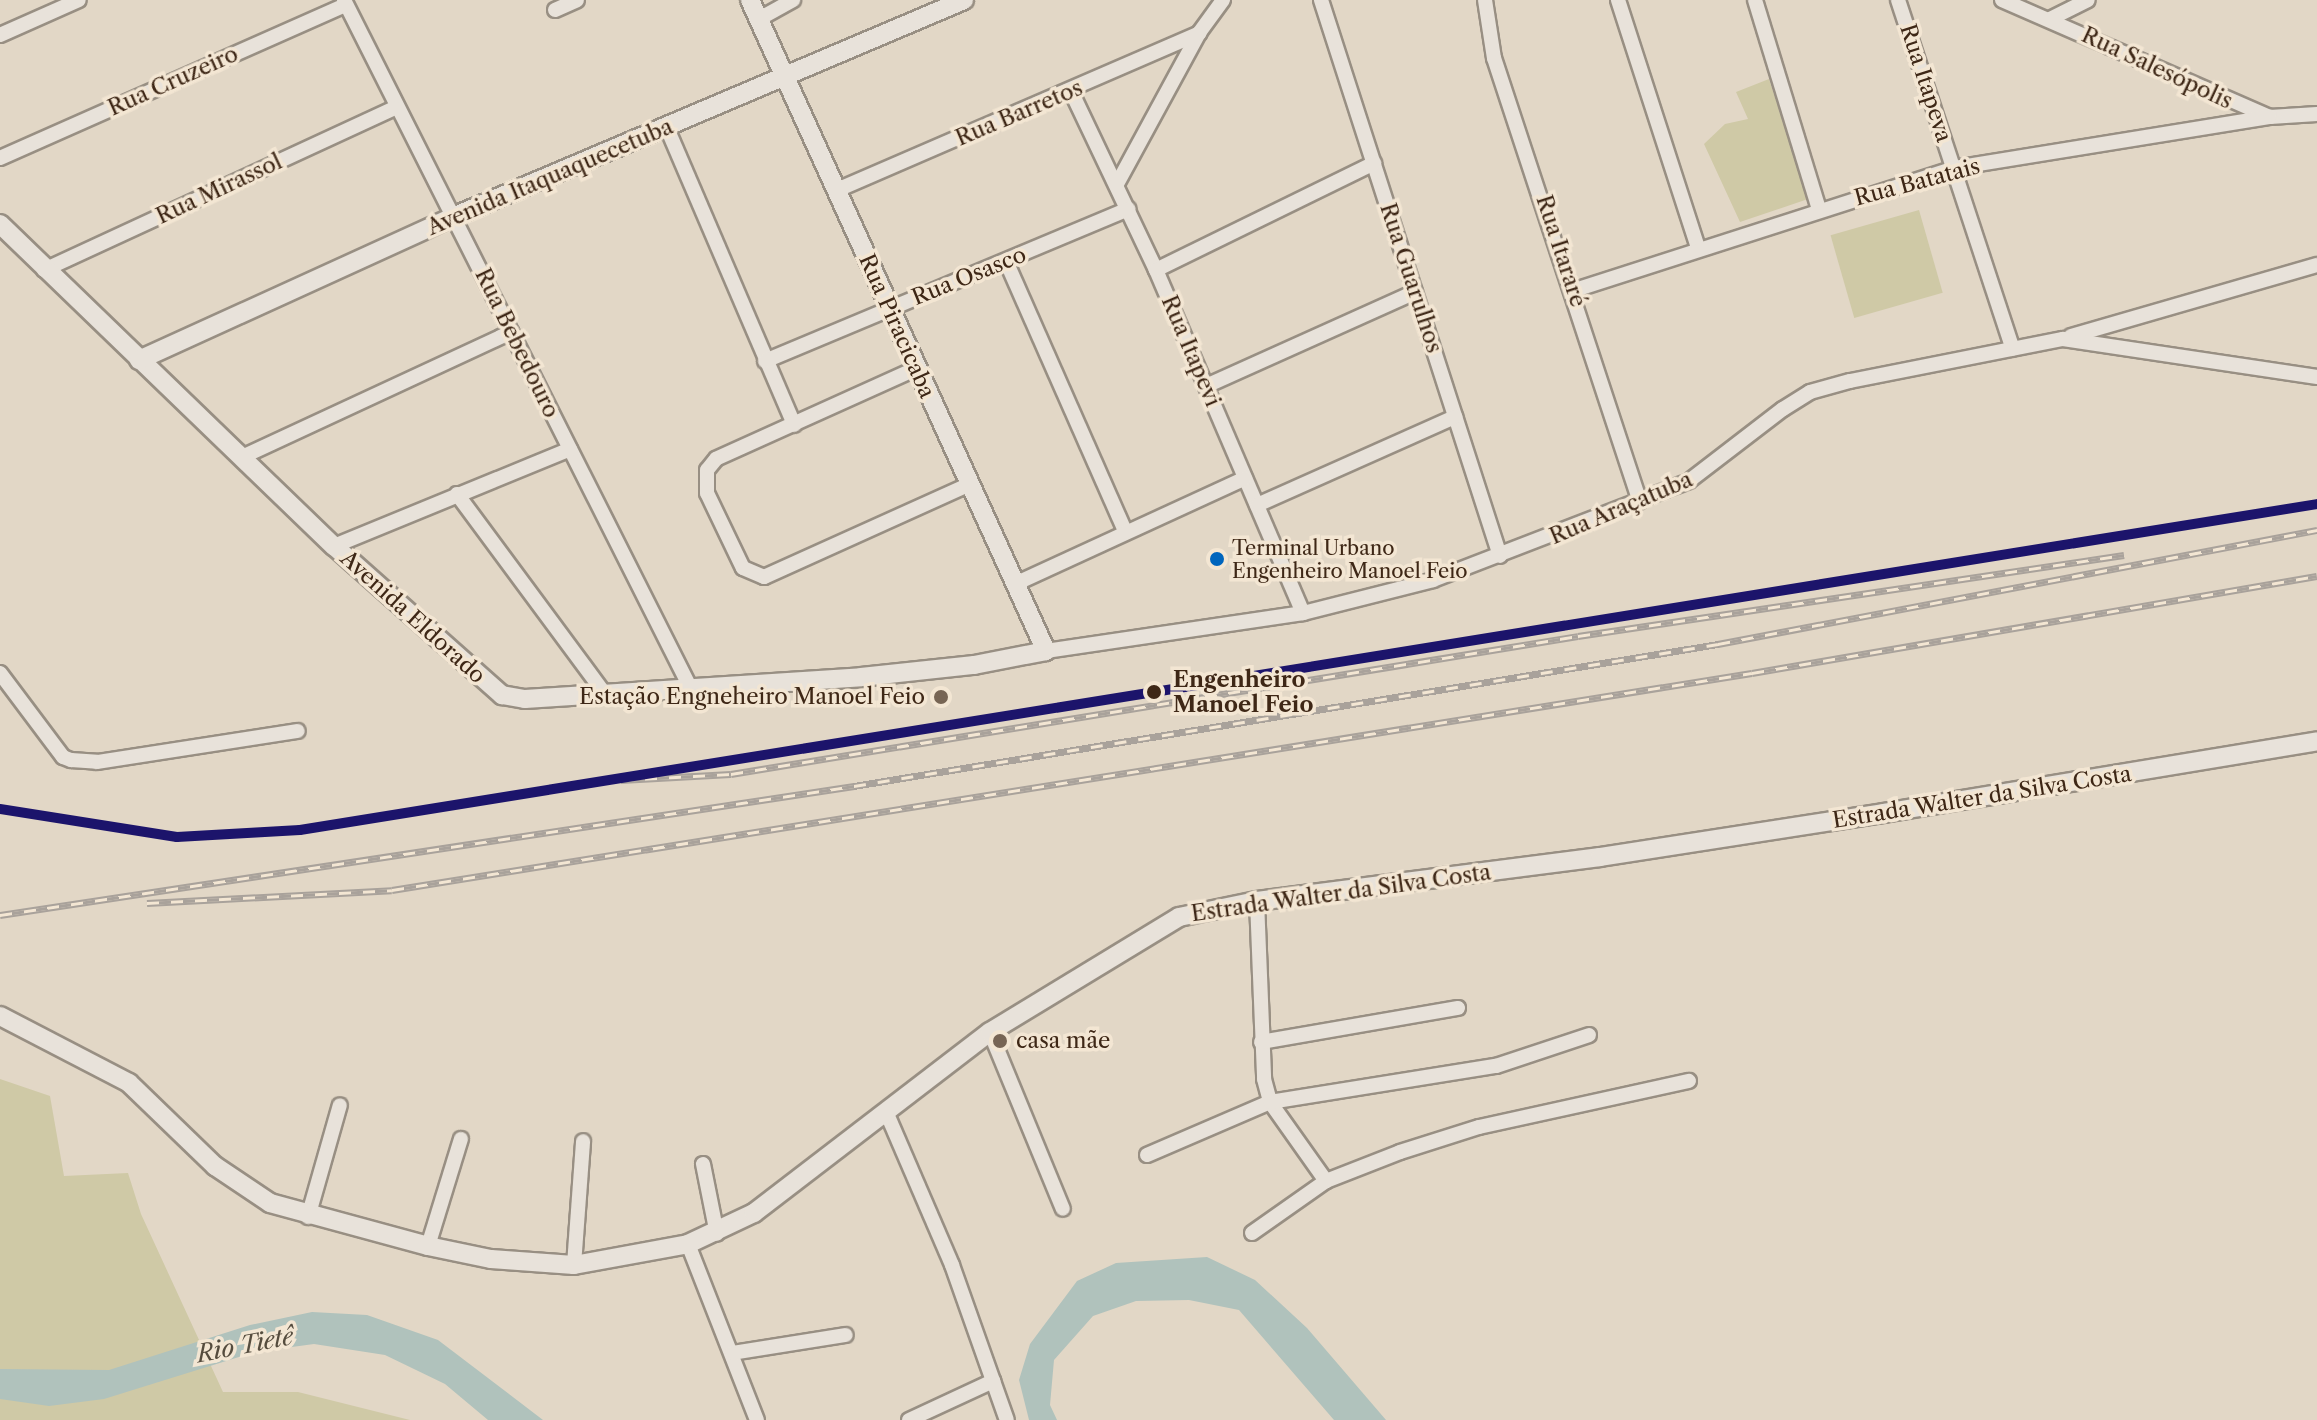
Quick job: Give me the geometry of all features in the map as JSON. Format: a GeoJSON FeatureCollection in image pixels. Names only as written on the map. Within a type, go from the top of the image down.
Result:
{"type":"FeatureCollection","features":[{"type":"Feature","properties":{"kind":"street"},"geometry":{"type":"LineString","coordinates":[[0,35],[79,0]]}},
{"type":"Feature","properties":{"kind":"street"},"geometry":{"type":"LineString","coordinates":[[555,10],[577,0]]}},
{"type":"Feature","properties":{"kind":"street","name":"Rua Piracicaba"},"geometry":{"type":"LineString","coordinates":[[750,0],[787,76],[915,369],[1046,651]]}},
{"type":"Feature","properties":{"kind":"street"},"geometry":{"type":"LineString","coordinates":[[759,19],[793,0]]}},
{"type":"Feature","properties":{"kind":"street","name":"Avenida Itaquaquecetuba"},"geometry":{"type":"LineString","coordinates":[[139,360],[455,216],[964,0]]}},
{"type":"Feature","properties":{"kind":"street"},"geometry":{"type":"LineString","coordinates":[[1117,184],[1199,33],[1223,0]]}},
{"type":"Feature","properties":{"kind":"street","name":"Rua Guarulhos"},"geometry":{"type":"LineString","coordinates":[[1321,0],[1500,556]]}},
{"type":"Feature","properties":{"kind":"street","name":"Rua Itararé"},"geometry":{"type":"LineString","coordinates":[[1485,0],[1494,58],[1575,290],[1640,502]]}},
{"type":"Feature","properties":{"kind":"street"},"geometry":{"type":"LineString","coordinates":[[1618,0],[1698,248]]}},
{"type":"Feature","properties":{"kind":"street"},"geometry":{"type":"LineString","coordinates":[[1755,0],[1819,209]]}},
{"type":"Feature","properties":{"kind":"street","name":"Rua Itapeva"},"geometry":{"type":"LineString","coordinates":[[1898,0],[2013,349]]}},
{"type":"Feature","properties":{"kind":"street","name":"Rua Salesópolis"},"geometry":{"type":"LineString","coordinates":[[2002,0],[2270,117],[2317,114]]}},
{"type":"Feature","properties":{"kind":"street"},"geometry":{"type":"LineString","coordinates":[[2050,19],[2088,0]]}},
{"type":"Feature","properties":{"kind":"street","name":"Rua Bebedouro"},"geometry":{"type":"LineString","coordinates":[[345,3],[394,108],[455,216],[690,687]]}},
{"type":"Feature","properties":{"kind":"street","name":"Rua Cruzeiro"},"geometry":{"type":"LineString","coordinates":[[0,158],[345,3]]}},
{"type":"Feature","properties":{"kind":"street","name":"Rua Barretos"},"geometry":{"type":"LineString","coordinates":[[837,190],[1199,33]]}},
{"type":"Feature","properties":{"kind":"street","name":"Rua Itapevi"},"geometry":{"type":"LineString","coordinates":[[1071,91],[1156,270],[1303,613]]}},
{"type":"Feature","properties":{"kind":"street","name":"Rua Mirassol"},"geometry":{"type":"LineString","coordinates":[[44,270],[394,108]]}},
{"type":"Feature","properties":{"kind":"street","name":"Rua Batatais"},"geometry":{"type":"LineString","coordinates":[[1575,290],[1954,168],[2270,117]]}},
{"type":"Feature","properties":{"kind":"street"},"geometry":{"type":"LineString","coordinates":[[667,128],[794,425]]}},
{"type":"Feature","properties":{"kind":"street"},"geometry":{"type":"LineString","coordinates":[[1156,270],[1374,163]]}},
{"type":"Feature","properties":{"kind":"street","name":"Rua Osasco"},"geometry":{"type":"LineString","coordinates":[[765,361],[1128,209]]}},
{"type":"Feature","properties":{"kind":"street","name":"Avenida Eldorado"},"geometry":{"type":"LineString","coordinates":[[0,224],[44,270],[334,546],[502,695],[525,699],[875,676],[1046,651]]}},
{"type":"Feature","properties":{"kind":"street"},"geometry":{"type":"LineString","coordinates":[[1006,261],[1125,531]]}},
{"type":"Feature","properties":{"kind":"street"},"geometry":{"type":"LineString","coordinates":[[2063,339],[2317,265]]}},
{"type":"Feature","properties":{"kind":"street"},"geometry":{"type":"LineString","coordinates":[[1206,386],[1415,292]]}},
{"type":"Feature","properties":{"kind":"street"},"geometry":{"type":"LineString","coordinates":[[242,457],[511,332]]}},
{"type":"Feature","properties":{"kind":"street","name":"Rua Araçatuba"},"geometry":{"type":"LineString","coordinates":[[1046,651],[1303,613],[1373,599],[1500,556],[1640,502],[1710,469],[1810,392],[2063,339],[2317,377]]}},
{"type":"Feature","properties":{"kind":"street"},"geometry":{"type":"LineString","coordinates":[[915,369],[716,459],[707,470],[707,493],[743,568],[753,576],[777,574],[968,485]]}},
{"type":"Feature","properties":{"kind":"street"},"geometry":{"type":"LineString","coordinates":[[1257,505],[1455,417]]}},
{"type":"Feature","properties":{"kind":"street"},"geometry":{"type":"LineString","coordinates":[[334,546],[570,449]]}},
{"type":"Feature","properties":{"kind":"street"},"geometry":{"type":"LineString","coordinates":[[1015,584],[1245,478]]}},
{"type":"Feature","properties":{"kind":"street"},"geometry":{"type":"LineString","coordinates":[[457,494],[604,693]]}},
{"type":"Feature","properties":{"kind":"street"},"geometry":{"type":"LineString","coordinates":[[0,673],[63,757],[97,762],[298,731]]}},
{"type":"Feature","properties":{"kind":"street","name":"Estrada Walter da Silva Costa"},"geometry":{"type":"LineString","coordinates":[[0,1016],[129,1083],[241,1187],[308,1217],[491,1259],[574,1265],[688,1244],[717,1234],[754,1213],[990,1032],[1151,930],[1191,914],[1257,901],[1600,857],[2317,741]]}},
{"type":"Feature","properties":{"kind":"street"},"geometry":{"type":"LineString","coordinates":[[1257,901],[1261,1042],[1270,1102],[1326,1181]]}},
{"type":"Feature","properties":{"kind":"street"},"geometry":{"type":"LineString","coordinates":[[1261,1042],[1458,1008]]}},
{"type":"Feature","properties":{"kind":"street"},"geometry":{"type":"LineString","coordinates":[[990,1032],[1063,1209]]}},
{"type":"Feature","properties":{"kind":"street"},"geometry":{"type":"LineString","coordinates":[[1147,1155],[1270,1102],[1496,1066],[1589,1035]]}},
{"type":"Feature","properties":{"kind":"street"},"geometry":{"type":"LineString","coordinates":[[1252,1233],[1326,1181],[1479,1127],[1689,1081]]}},
{"type":"Feature","properties":{"kind":"street"},"geometry":{"type":"LineString","coordinates":[[308,1217],[340,1105]]}},
{"type":"Feature","properties":{"kind":"street"},"geometry":{"type":"LineString","coordinates":[[887,1114],[952,1265],[1007,1420]]}},
{"type":"Feature","properties":{"kind":"street"},"geometry":{"type":"LineString","coordinates":[[428,1246],[461,1139]]}},
{"type":"Feature","properties":{"kind":"street"},"geometry":{"type":"LineString","coordinates":[[574,1265],[583,1141]]}},
{"type":"Feature","properties":{"kind":"street"},"geometry":{"type":"LineString","coordinates":[[703,1164],[717,1234]]}},
{"type":"Feature","properties":{"kind":"street"},"geometry":{"type":"LineString","coordinates":[[688,1244],[757,1420]]}},
{"type":"Feature","properties":{"kind":"street"},"geometry":{"type":"LineString","coordinates":[[732,1353],[846,1335]]}},
{"type":"Feature","properties":{"kind":"street"},"geometry":{"type":"LineString","coordinates":[[909,1420],[993,1381]]}},
{"type":"Feature","properties":{"kind":"shaded area"},"geometry":{"type":"Polygon","coordinates":[[[1769,79],[1808,199],[1740,222],[1704,144],[1725,124],[1748,119],[1736,92],[1769,79]]]}},
{"type":"Feature","properties":{"kind":"shaded area"},"geometry":{"type":"Polygon","coordinates":[[[1919,210],[1943,293],[1854,318],[1831,235],[1919,210]]]}},
{"type":"Feature","properties":{"kind":"shaded area"},"geometry":{"type":"Polygon","coordinates":[[[0,1079],[50,1096],[64,1176],[128,1173],[141,1214],[223,1392],[298,1392],[410,1420],[0,1420],[0,1079]]]}},
{"type":"Feature","properties":{"kind":"water"},"geometry":{"type":"Polygon","coordinates":[[[1207,1257],[1255,1280],[1307,1328],[1386,1420],[1334,1420],[1239,1310],[1189,1300],[1136,1301],[1093,1316],[1054,1360],[1050,1405],[1057,1420],[1029,1420],[1019,1380],[1030,1344],[1077,1281],[1116,1263],[1207,1257]]]}},
{"type":"Feature","properties":{"kind":"water","name":"Rio Tietê"},"geometry":{"type":"Polygon","coordinates":[[[312,1312],[367,1315],[438,1340],[543,1420],[488,1420],[445,1384],[385,1355],[314,1344],[255,1352],[104,1399],[49,1406],[0,1399],[0,1369],[109,1370],[250,1325],[312,1312]]]}},
{"type":"Feature","properties":{"kind":"railway"},"geometry":{"type":"LineString","coordinates":[[0,915],[854,786],[1718,644],[2317,530]]}},
{"type":"Feature","properties":{"kind":"railway"},"geometry":{"type":"LineString","coordinates":[[621,780],[731,774],[1578,636],[2124,555]]}},
{"type":"Feature","properties":{"kind":"railway"},"geometry":{"type":"LineString","coordinates":[[147,903],[392,890],[1752,673],[2317,576]]}},
{"type":"Feature","properties":{"kind":"transit line"},"geometry":{"type":"LineString","coordinates":[[0,809],[177,837],[300,830],[2317,504]]}},
{"type":"Feature","properties":{"kind":"place","name":"Terminal Urbano Engenheiro Manoel Feio"},"geometry":{"type":"Point","coordinates":[1217,559]}},
{"type":"Feature","properties":{"kind":"place","name":"Engenheiro Manoel Feio"},"geometry":{"type":"Point","coordinates":[1154,692]}},
{"type":"Feature","properties":{"kind":"place","name":"Estação Engneheiro Manoel Feio"},"geometry":{"type":"Point","coordinates":[941,697]}},
{"type":"Feature","properties":{"kind":"place","name":"casa mãe"},"geometry":{"type":"Point","coordinates":[1000,1041]}}]}
